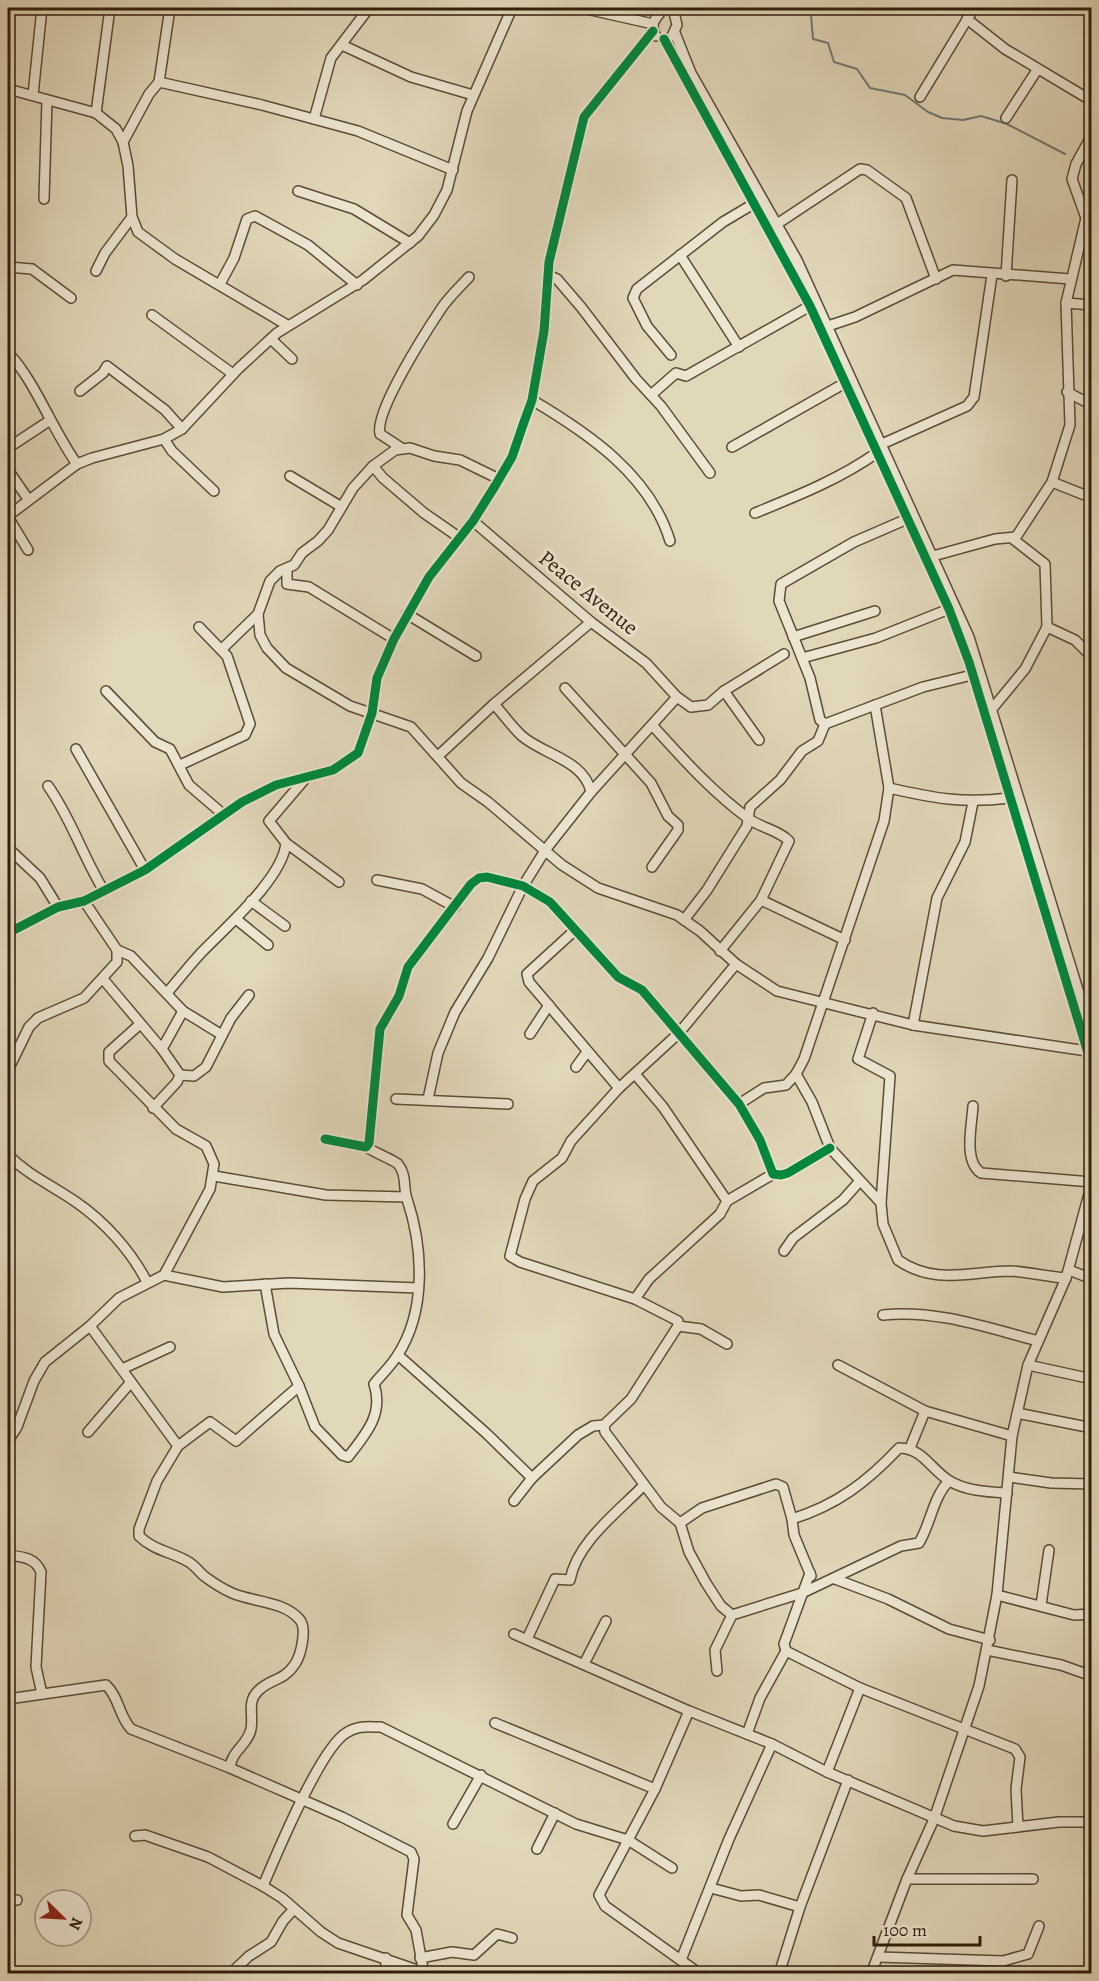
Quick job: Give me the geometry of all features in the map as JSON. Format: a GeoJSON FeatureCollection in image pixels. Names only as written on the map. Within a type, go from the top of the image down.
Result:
{"type":"FeatureCollection","features":[{"type":"Feature","properties":{"kind":"street"},"geometry":{"type":"LineString","coordinates":[[33,95],[42,8]]}},
{"type":"Feature","properties":{"kind":"street"},"geometry":{"type":"LineString","coordinates":[[96,113],[110,8]]}},
{"type":"Feature","properties":{"kind":"street"},"geometry":{"type":"LineString","coordinates":[[123,142],[149,93],[159,82],[170,8]]}},
{"type":"Feature","properties":{"kind":"street"},"geometry":{"type":"LineString","coordinates":[[314,119],[331,58],[369,8]]}},
{"type":"Feature","properties":{"kind":"street"},"geometry":{"type":"LineString","coordinates":[[28,550],[8,516],[28,499],[77,464],[164,439],[182,429],[233,374],[287,325],[299,321],[357,285],[410,243],[434,215],[447,190],[473,95],[512,8]]}},
{"type":"Feature","properties":{"kind":"street"},"geometry":{"type":"LineString","coordinates":[[582,8],[653,28],[664,39],[810,306],[845,383],[933,556],[969,637],[1092,1035]]}},
{"type":"Feature","properties":{"kind":"street"},"geometry":{"type":"LineString","coordinates":[[8,933],[58,907],[84,901],[145,870],[242,802],[276,785],[304,780],[333,770],[358,753],[372,714],[377,678],[407,614],[429,577],[473,520],[512,457],[532,400],[544,331],[548,275],[584,117],[653,28],[664,8]]}},
{"type":"Feature","properties":{"kind":"street"},"geometry":{"type":"LineString","coordinates":[[673,8],[675,33],[692,73],[777,224],[828,326],[880,448],[907,519],[949,609],[972,675],[1092,1066]]}},
{"type":"Feature","properties":{"kind":"street"},"geometry":{"type":"LineString","coordinates":[[675,21],[678,8]]}},
{"type":"Feature","properties":{"kind":"street"},"geometry":{"type":"LineString","coordinates":[[920,97],[974,8]]}},
{"type":"Feature","properties":{"kind":"street"},"geometry":{"type":"LineString","coordinates":[[967,19],[1037,70],[1092,101]]}},
{"type":"Feature","properties":{"kind":"street"},"geometry":{"type":"LineString","coordinates":[[664,39],[675,33]]}},
{"type":"Feature","properties":{"kind":"street"},"geometry":{"type":"LineString","coordinates":[[342,45],[411,77],[473,95]]}},
{"type":"Feature","properties":{"kind":"street"},"geometry":{"type":"LineString","coordinates":[[1006,118],[1037,70]]}},
{"type":"Feature","properties":{"kind":"street"},"geometry":{"type":"LineString","coordinates":[[159,82],[358,131],[453,170]]}},
{"type":"Feature","properties":{"kind":"street"},"geometry":{"type":"LineString","coordinates":[[8,89],[96,113],[116,129],[123,142],[128,166],[132,218],[138,232],[175,259],[287,325]]}},
{"type":"Feature","properties":{"kind":"street"},"geometry":{"type":"LineString","coordinates":[[44,199],[47,100]]}},
{"type":"Feature","properties":{"kind":"street"},"geometry":{"type":"LineString","coordinates":[[1012,539],[1023,528],[1052,483],[1070,425],[1067,392],[1066,303],[1086,218],[1072,179],[1073,172],[1092,135]]}},
{"type":"Feature","properties":{"kind":"street"},"geometry":{"type":"LineString","coordinates":[[777,224],[854,172],[860,169],[867,170],[906,198],[912,207],[936,279]]}},
{"type":"Feature","properties":{"kind":"street"},"geometry":{"type":"LineString","coordinates":[[1006,276],[1012,180]]}},
{"type":"Feature","properties":{"kind":"street"},"geometry":{"type":"LineString","coordinates":[[298,191],[354,209],[410,243]]}},
{"type":"Feature","properties":{"kind":"street"},"geometry":{"type":"LineString","coordinates":[[671,355],[647,326],[633,298],[641,284],[723,222],[755,203]]}},
{"type":"Feature","properties":{"kind":"street"},"geometry":{"type":"LineString","coordinates":[[220,284],[234,258],[244,226],[248,219],[255,216],[308,245],[357,285]]}},
{"type":"Feature","properties":{"kind":"street"},"geometry":{"type":"LineString","coordinates":[[96,271],[105,253],[132,218]]}},
{"type":"Feature","properties":{"kind":"street"},"geometry":{"type":"LineString","coordinates":[[680,255],[739,347]]}},
{"type":"Feature","properties":{"kind":"street"},"geometry":{"type":"LineString","coordinates":[[8,267],[32,269],[71,298]]}},
{"type":"Feature","properties":{"kind":"street"},"geometry":{"type":"LineString","coordinates":[[828,326],[855,317],[953,270],[992,275],[1070,279]]}},
{"type":"Feature","properties":{"kind":"street"},"geometry":{"type":"LineString","coordinates":[[548,275],[557,279],[581,307],[710,473]]}},
{"type":"Feature","properties":{"kind":"street"},"geometry":{"type":"LineString","coordinates":[[755,513],[859,466],[880,448],[967,406],[974,397],[992,275]]}},
{"type":"Feature","properties":{"kind":"street"},"geometry":{"type":"LineString","coordinates":[[469,278],[441,308],[402,371],[380,424],[380,434],[400,447],[460,460],[499,479]]}},
{"type":"Feature","properties":{"kind":"street"},"geometry":{"type":"LineString","coordinates":[[1066,303],[1092,305]]}},
{"type":"Feature","properties":{"kind":"street"},"geometry":{"type":"LineString","coordinates":[[651,395],[676,373],[686,376],[810,306]]}},
{"type":"Feature","properties":{"kind":"street"},"geometry":{"type":"LineString","coordinates":[[152,315],[233,374]]}},
{"type":"Feature","properties":{"kind":"street"},"geometry":{"type":"LineString","coordinates":[[271,339],[292,359]]}},
{"type":"Feature","properties":{"kind":"street"},"geometry":{"type":"LineString","coordinates":[[8,353],[20,366],[49,421],[77,464]]}},
{"type":"Feature","properties":{"kind":"street"},"geometry":{"type":"LineString","coordinates":[[80,391],[103,372],[106,366],[165,410],[182,429]]}},
{"type":"Feature","properties":{"kind":"street"},"geometry":{"type":"LineString","coordinates":[[732,447],[845,383]]}},
{"type":"Feature","properties":{"kind":"street"},"geometry":{"type":"LineString","coordinates":[[1067,392],[1092,405]]}},
{"type":"Feature","properties":{"kind":"street"},"geometry":{"type":"LineString","coordinates":[[532,400],[604,447],[655,508],[670,541]]}},
{"type":"Feature","properties":{"kind":"street"},"geometry":{"type":"LineString","coordinates":[[8,448],[49,421]]}},
{"type":"Feature","properties":{"kind":"street"},"geometry":{"type":"LineString","coordinates":[[164,439],[172,451],[214,491]]}},
{"type":"Feature","properties":{"kind":"street"},"geometry":{"type":"LineString","coordinates":[[400,447],[373,466],[340,506],[328,530],[287,569],[270,580],[258,614],[260,635],[267,648],[286,668],[350,705],[411,727],[462,783],[546,849],[562,865],[598,888],[684,920],[700,931],[736,964],[777,991],[821,1003],[873,1013],[913,1025],[1087,1051]]}},
{"type":"Feature","properties":{"kind":"street"},"geometry":{"type":"LineString","coordinates":[[373,466],[383,478],[424,513],[460,538]]}},
{"type":"Feature","properties":{"kind":"street"},"geometry":{"type":"LineString","coordinates":[[8,470],[28,499]]}},
{"type":"Feature","properties":{"kind":"street"},"geometry":{"type":"LineString","coordinates":[[291,476],[340,506]]}},
{"type":"Feature","properties":{"kind":"street"},"geometry":{"type":"LineString","coordinates":[[1052,483],[1092,498]]}},
{"type":"Feature","properties":{"kind":"street"},"geometry":{"type":"LineString","coordinates":[[825,724],[816,710],[813,687],[779,601],[781,584],[854,542],[907,519]]}},
{"type":"Feature","properties":{"kind":"street","name":"Peace Avenue"},"geometry":{"type":"LineString","coordinates":[[473,520],[591,622],[646,663],[677,697]]}},
{"type":"Feature","properties":{"kind":"street"},"geometry":{"type":"LineString","coordinates":[[933,556],[995,539],[1012,539],[1045,564],[1047,627],[1025,669],[992,709]]}},
{"type":"Feature","properties":{"kind":"street"},"geometry":{"type":"LineString","coordinates":[[287,569],[287,584],[309,587],[394,639]]}},
{"type":"Feature","properties":{"kind":"street"},"geometry":{"type":"LineString","coordinates":[[802,658],[876,638],[949,609]]}},
{"type":"Feature","properties":{"kind":"street"},"geometry":{"type":"LineString","coordinates":[[793,637],[875,611]]}},
{"type":"Feature","properties":{"kind":"street"},"geometry":{"type":"LineString","coordinates":[[222,649],[258,614]]}},
{"type":"Feature","properties":{"kind":"street"},"geometry":{"type":"LineString","coordinates":[[407,614],[476,656]]}},
{"type":"Feature","properties":{"kind":"street"},"geometry":{"type":"LineString","coordinates":[[438,756],[494,704],[591,622]]}},
{"type":"Feature","properties":{"kind":"street"},"geometry":{"type":"LineString","coordinates":[[180,765],[245,735],[250,724],[227,656],[199,627]]}},
{"type":"Feature","properties":{"kind":"street"},"geometry":{"type":"LineString","coordinates":[[1047,627],[1075,640],[1092,657]]}},
{"type":"Feature","properties":{"kind":"street"},"geometry":{"type":"LineString","coordinates":[[428,1099],[438,1053],[454,1012],[488,958],[523,886],[546,849],[591,792],[677,697],[691,707],[701,708],[784,654]]}},
{"type":"Feature","properties":{"kind":"street"},"geometry":{"type":"LineString","coordinates":[[684,920],[717,874],[749,819],[750,807],[780,780],[802,751],[818,741],[825,724],[923,687],[972,675]]}},
{"type":"Feature","properties":{"kind":"street"},"geometry":{"type":"LineString","coordinates":[[565,688],[651,783],[668,816],[679,827],[652,867]]}},
{"type":"Feature","properties":{"kind":"street"},"geometry":{"type":"LineString","coordinates":[[106,691],[155,741],[170,749],[189,785],[224,815]]}},
{"type":"Feature","properties":{"kind":"street"},"geometry":{"type":"LineString","coordinates":[[724,691],[759,740]]}},
{"type":"Feature","properties":{"kind":"street"},"geometry":{"type":"LineString","coordinates":[[494,704],[522,736],[570,764],[582,774],[589,783],[591,792]]}},
{"type":"Feature","properties":{"kind":"street"},"geometry":{"type":"LineString","coordinates":[[739,1104],[764,1088],[786,1085],[796,1074],[809,1046],[821,1003],[845,940],[884,821],[889,788],[875,705]]}},
{"type":"Feature","properties":{"kind":"street"},"geometry":{"type":"LineString","coordinates":[[652,725],[697,775],[749,819],[789,841],[761,900],[720,951]]}},
{"type":"Feature","properties":{"kind":"street"},"geometry":{"type":"LineString","coordinates":[[76,749],[145,870]]}},
{"type":"Feature","properties":{"kind":"street"},"geometry":{"type":"LineString","coordinates":[[304,780],[269,820],[286,843],[339,882]]}},
{"type":"Feature","properties":{"kind":"street"},"geometry":{"type":"LineString","coordinates":[[48,786],[60,803],[88,866],[104,891]]}},
{"type":"Feature","properties":{"kind":"street"},"geometry":{"type":"LineString","coordinates":[[889,788],[938,800],[973,802],[1009,798]]}},
{"type":"Feature","properties":{"kind":"street"},"geometry":{"type":"LineString","coordinates":[[913,1025],[937,898],[965,842],[973,802]]}},
{"type":"Feature","properties":{"kind":"street"},"geometry":{"type":"LineString","coordinates":[[167,993],[199,955],[236,919],[274,873],[282,860],[286,843]]}},
{"type":"Feature","properties":{"kind":"street"},"geometry":{"type":"LineString","coordinates":[[8,848],[40,878],[58,907]]}},
{"type":"Feature","properties":{"kind":"street"},"geometry":{"type":"LineString","coordinates":[[366,1147],[371,1136],[380,1029],[399,996],[408,967],[479,878],[488,877],[523,886],[550,902],[618,977],[642,990],[739,1104],[760,1140],[773,1174]]}},
{"type":"Feature","properties":{"kind":"street"},"geometry":{"type":"LineString","coordinates":[[377,880],[422,889],[455,907]]}},
{"type":"Feature","properties":{"kind":"street"},"geometry":{"type":"LineString","coordinates":[[761,900],[845,940]]}},
{"type":"Feature","properties":{"kind":"street"},"geometry":{"type":"LineString","coordinates":[[84,901],[120,953],[167,993],[183,1011],[222,1035]]}},
{"type":"Feature","properties":{"kind":"street"},"geometry":{"type":"LineString","coordinates":[[250,901],[285,926]]}},
{"type":"Feature","properties":{"kind":"street"},"geometry":{"type":"LineString","coordinates":[[236,919],[268,945]]}},
{"type":"Feature","properties":{"kind":"street"},"geometry":{"type":"LineString","coordinates":[[574,931],[527,974],[529,982],[620,1088]]}},
{"type":"Feature","properties":{"kind":"street"},"geometry":{"type":"LineString","coordinates":[[8,1070],[29,1027],[38,1018],[84,998],[103,979],[120,953]]}},
{"type":"Feature","properties":{"kind":"street"},"geometry":{"type":"LineString","coordinates":[[514,1501],[532,1478],[578,1435],[593,1426],[604,1425],[631,1399],[678,1326],[678,1321],[670,1315],[635,1299],[512,1260],[510,1256],[525,1199],[533,1181],[562,1158],[571,1141],[620,1088],[679,1033],[736,964]]}},
{"type":"Feature","properties":{"kind":"street"},"geometry":{"type":"LineString","coordinates":[[103,979],[139,1025],[162,1049],[182,1077]]}},
{"type":"Feature","properties":{"kind":"street"},"geometry":{"type":"LineString","coordinates":[[153,1108],[182,1077],[194,1076],[206,1067],[222,1035],[249,995]]}},
{"type":"Feature","properties":{"kind":"street"},"geometry":{"type":"LineString","coordinates":[[1084,1011],[1092,1003]]}},
{"type":"Feature","properties":{"kind":"street"},"geometry":{"type":"LineString","coordinates":[[530,1034],[549,1005]]}},
{"type":"Feature","properties":{"kind":"street"},"geometry":{"type":"LineString","coordinates":[[162,1049],[183,1011]]}},
{"type":"Feature","properties":{"kind":"street"},"geometry":{"type":"LineString","coordinates":[[873,1013],[858,1059],[890,1076],[880,1203],[883,1224],[895,1257],[902,1263],[928,1273],[955,1277],[1011,1271],[1068,1274],[1092,1280]]}},
{"type":"Feature","properties":{"kind":"street"},"geometry":{"type":"LineString","coordinates":[[139,1025],[108,1052],[109,1061],[176,1130],[206,1146],[214,1164],[214,1176],[210,1189],[164,1275]]}},
{"type":"Feature","properties":{"kind":"street"},"geometry":{"type":"LineString","coordinates":[[576,1067],[587,1052]]}},
{"type":"Feature","properties":{"kind":"street"},"geometry":{"type":"LineString","coordinates":[[635,1074],[663,1107],[727,1201]]}},
{"type":"Feature","properties":{"kind":"street"},"geometry":{"type":"LineString","coordinates":[[796,1074],[812,1102],[830,1148],[880,1203]]}},
{"type":"Feature","properties":{"kind":"street"},"geometry":{"type":"LineString","coordinates":[[396,1099],[508,1104]]}},
{"type":"Feature","properties":{"kind":"street"},"geometry":{"type":"LineString","coordinates":[[871,1974],[907,1879],[934,1819],[965,1728],[988,1645],[997,1595],[1012,1436],[1028,1365],[1068,1274],[1092,1182],[981,1173],[975,1169],[970,1159],[973,1106]]}},
{"type":"Feature","properties":{"kind":"street"},"geometry":{"type":"LineString","coordinates":[[265,1284],[274,1334],[299,1386],[315,1427],[342,1455],[348,1457],[363,1437],[379,1406],[374,1384],[398,1355],[411,1325],[418,1288],[418,1245],[415,1217],[406,1197],[405,1179],[397,1163],[366,1147],[325,1139]]}},
{"type":"Feature","properties":{"kind":"street"},"geometry":{"type":"LineString","coordinates":[[635,1299],[649,1279],[720,1214],[727,1201],[773,1174],[788,1173],[830,1148]]}},
{"type":"Feature","properties":{"kind":"street"},"geometry":{"type":"LineString","coordinates":[[8,1155],[29,1175],[78,1204],[124,1246],[147,1282]]}},
{"type":"Feature","properties":{"kind":"street"},"geometry":{"type":"LineString","coordinates":[[214,1176],[326,1195],[406,1197]]}},
{"type":"Feature","properties":{"kind":"street"},"geometry":{"type":"LineString","coordinates":[[784,1251],[793,1238],[843,1200],[859,1182]]}},
{"type":"Feature","properties":{"kind":"street"},"geometry":{"type":"LineString","coordinates":[[8,1441],[17,1427],[34,1381],[45,1362],[90,1326],[119,1298],[164,1275],[224,1287],[289,1283],[418,1288]]}},
{"type":"Feature","properties":{"kind":"street"},"geometry":{"type":"LineString","coordinates":[[883,1315],[898,1313],[938,1317],[1038,1341]]}},
{"type":"Feature","properties":{"kind":"street"},"geometry":{"type":"LineString","coordinates":[[90,1326],[178,1446]]}},
{"type":"Feature","properties":{"kind":"street"},"geometry":{"type":"LineString","coordinates":[[678,1326],[701,1329],[727,1344]]}},
{"type":"Feature","properties":{"kind":"street"},"geometry":{"type":"LineString","coordinates":[[122,1369],[170,1347]]}},
{"type":"Feature","properties":{"kind":"street"},"geometry":{"type":"LineString","coordinates":[[398,1355],[487,1434],[532,1478]]}},
{"type":"Feature","properties":{"kind":"street"},"geometry":{"type":"LineString","coordinates":[[838,1365],[924,1412],[1012,1436]]}},
{"type":"Feature","properties":{"kind":"street"},"geometry":{"type":"LineString","coordinates":[[1028,1365],[1092,1379]]}},
{"type":"Feature","properties":{"kind":"street"},"geometry":{"type":"LineString","coordinates":[[88,1432],[131,1382]]}},
{"type":"Feature","properties":{"kind":"street"},"geometry":{"type":"LineString","coordinates":[[230,1768],[230,1760],[251,1730],[250,1707],[254,1695],[265,1686],[288,1674],[298,1660],[301,1651],[302,1625],[295,1617],[273,1605],[232,1593],[205,1577],[186,1560],[158,1550],[139,1536],[139,1528],[157,1481],[178,1446],[210,1422],[236,1441],[299,1386]]}},
{"type":"Feature","properties":{"kind":"street"},"geometry":{"type":"LineString","coordinates":[[910,1448],[924,1412]]}},
{"type":"Feature","properties":{"kind":"street"},"geometry":{"type":"LineString","coordinates":[[1017,1413],[1092,1428]]}},
{"type":"Feature","properties":{"kind":"street"},"geometry":{"type":"LineString","coordinates":[[604,1425],[604,1432],[661,1507],[680,1523],[689,1552],[721,1606],[732,1615]]}},
{"type":"Feature","properties":{"kind":"street"},"geometry":{"type":"LineString","coordinates":[[792,1519],[817,1512],[867,1481],[899,1448],[910,1448],[949,1481],[985,1492],[1007,1493]]}},
{"type":"Feature","properties":{"kind":"street"},"geometry":{"type":"LineString","coordinates":[[1009,1477],[1050,1483],[1092,1484]]}},
{"type":"Feature","properties":{"kind":"street"},"geometry":{"type":"LineString","coordinates":[[717,1671],[715,1650],[732,1615],[802,1593],[901,1546],[919,1543],[927,1530],[940,1490],[949,1481]]}},
{"type":"Feature","properties":{"kind":"street"},"geometry":{"type":"LineString","coordinates":[[680,1523],[702,1508],[766,1485],[776,1484],[783,1487],[794,1535],[816,1586]]}},
{"type":"Feature","properties":{"kind":"street"},"geometry":{"type":"LineString","coordinates":[[527,1640],[555,1579],[570,1580],[573,1565],[602,1526],[644,1485]]}},
{"type":"Feature","properties":{"kind":"street"},"geometry":{"type":"LineString","coordinates":[[1041,1605],[1049,1550]]}},
{"type":"Feature","properties":{"kind":"street"},"geometry":{"type":"LineString","coordinates":[[8,1555],[29,1558],[37,1564],[41,1572],[36,1667],[42,1694]]}},
{"type":"Feature","properties":{"kind":"street"},"geometry":{"type":"LineString","coordinates":[[747,1734],[760,1698],[786,1651],[784,1644],[810,1573]]}},
{"type":"Feature","properties":{"kind":"street"},"geometry":{"type":"LineString","coordinates":[[835,1579],[888,1599],[988,1645],[1092,1676]]}},
{"type":"Feature","properties":{"kind":"street"},"geometry":{"type":"LineString","coordinates":[[997,1595],[1074,1615],[1092,1614]]}},
{"type":"Feature","properties":{"kind":"street"},"geometry":{"type":"LineString","coordinates":[[584,1664],[606,1621]]}},
{"type":"Feature","properties":{"kind":"street"},"geometry":{"type":"LineString","coordinates":[[514,1634],[688,1712],[772,1744],[827,1772],[954,1826],[983,1832],[1092,1822]]}},
{"type":"Feature","properties":{"kind":"street"},"geometry":{"type":"LineString","coordinates":[[786,1651],[860,1688],[965,1728],[1020,1753],[1016,1789],[1018,1827]]}},
{"type":"Feature","properties":{"kind":"street"},"geometry":{"type":"LineString","coordinates":[[8,1699],[106,1685],[112,1690],[123,1720],[131,1729],[230,1768],[405,1847],[414,1854],[407,1915],[416,1930],[423,1973]]}},
{"type":"Feature","properties":{"kind":"street"},"geometry":{"type":"LineString","coordinates":[[827,1772],[860,1688]]}},
{"type":"Feature","properties":{"kind":"street"},"geometry":{"type":"LineString","coordinates":[[688,1712],[655,1789],[599,1895],[600,1900],[681,1960],[687,1970],[700,1974]]}},
{"type":"Feature","properties":{"kind":"street"},"geometry":{"type":"LineString","coordinates":[[495,1723],[655,1789]]}},
{"type":"Feature","properties":{"kind":"street"},"geometry":{"type":"LineString","coordinates":[[263,1886],[321,1760],[344,1734],[359,1726],[381,1727],[576,1824],[628,1840],[672,1868]]}},
{"type":"Feature","properties":{"kind":"street"},"geometry":{"type":"LineString","coordinates":[[681,1960],[729,1839],[772,1744]]}},
{"type":"Feature","properties":{"kind":"street"},"geometry":{"type":"LineString","coordinates":[[453,1824],[481,1775]]}},
{"type":"Feature","properties":{"kind":"street"},"geometry":{"type":"LineString","coordinates":[[779,1974],[800,1907],[848,1780]]}},
{"type":"Feature","properties":{"kind":"street"},"geometry":{"type":"LineString","coordinates":[[537,1849],[555,1813]]}},
{"type":"Feature","properties":{"kind":"street"},"geometry":{"type":"LineString","coordinates":[[135,1836],[146,1835],[208,1857],[263,1886],[321,1932],[338,1942],[423,1973]]}},
{"type":"Feature","properties":{"kind":"street"},"geometry":{"type":"LineString","coordinates":[[907,1879],[1033,1879]]}},
{"type":"Feature","properties":{"kind":"street"},"geometry":{"type":"LineString","coordinates":[[711,1888],[741,1896],[759,1895],[800,1907]]}},
{"type":"Feature","properties":{"kind":"street"},"geometry":{"type":"LineString","coordinates":[[230,1974],[249,1956],[272,1942],[283,1921],[294,1909]]}},
{"type":"Feature","properties":{"kind":"street"},"geometry":{"type":"LineString","coordinates":[[878,1957],[1003,1960],[1028,1954],[1039,1926]]}},
{"type":"Feature","properties":{"kind":"street"},"geometry":{"type":"LineString","coordinates":[[420,1958],[452,1952],[474,1955],[497,1934],[513,1938]]}},
{"type":"Feature","properties":{"kind":"street"},"geometry":{"type":"LineString","coordinates":[[386,1958],[386,1974]]}},
{"type":"Feature","properties":{"kind":"waterway"},"geometry":{"type":"LineString","coordinates":[[802,8],[811,15],[813,39],[828,43],[834,62],[857,69],[870,88],[905,95],[928,112],[942,118],[963,120],[981,116],[1007,124],[1065,154]]}},
{"type":"Feature","properties":{"kind":"cycle path"},"geometry":{"type":"LineString","coordinates":[[8,933],[58,907],[84,901],[145,870],[242,802],[276,785],[333,770],[358,753],[372,713],[377,678],[394,639],[429,577],[473,521],[512,457],[532,400],[544,331],[549,262],[584,117],[653,31]]}},
{"type":"Feature","properties":{"kind":"cycle path"},"geometry":{"type":"LineString","coordinates":[[664,39],[810,306],[949,609],[969,662],[1092,1066]]}},
{"type":"Feature","properties":{"kind":"cycle path"},"geometry":{"type":"LineString","coordinates":[[325,1139],[366,1147],[369,1143],[380,1029],[399,996],[408,967],[471,884],[479,878],[487,877],[523,886],[550,902],[618,977],[642,990],[739,1104],[760,1140],[773,1174],[788,1173],[830,1148]]}}]}
